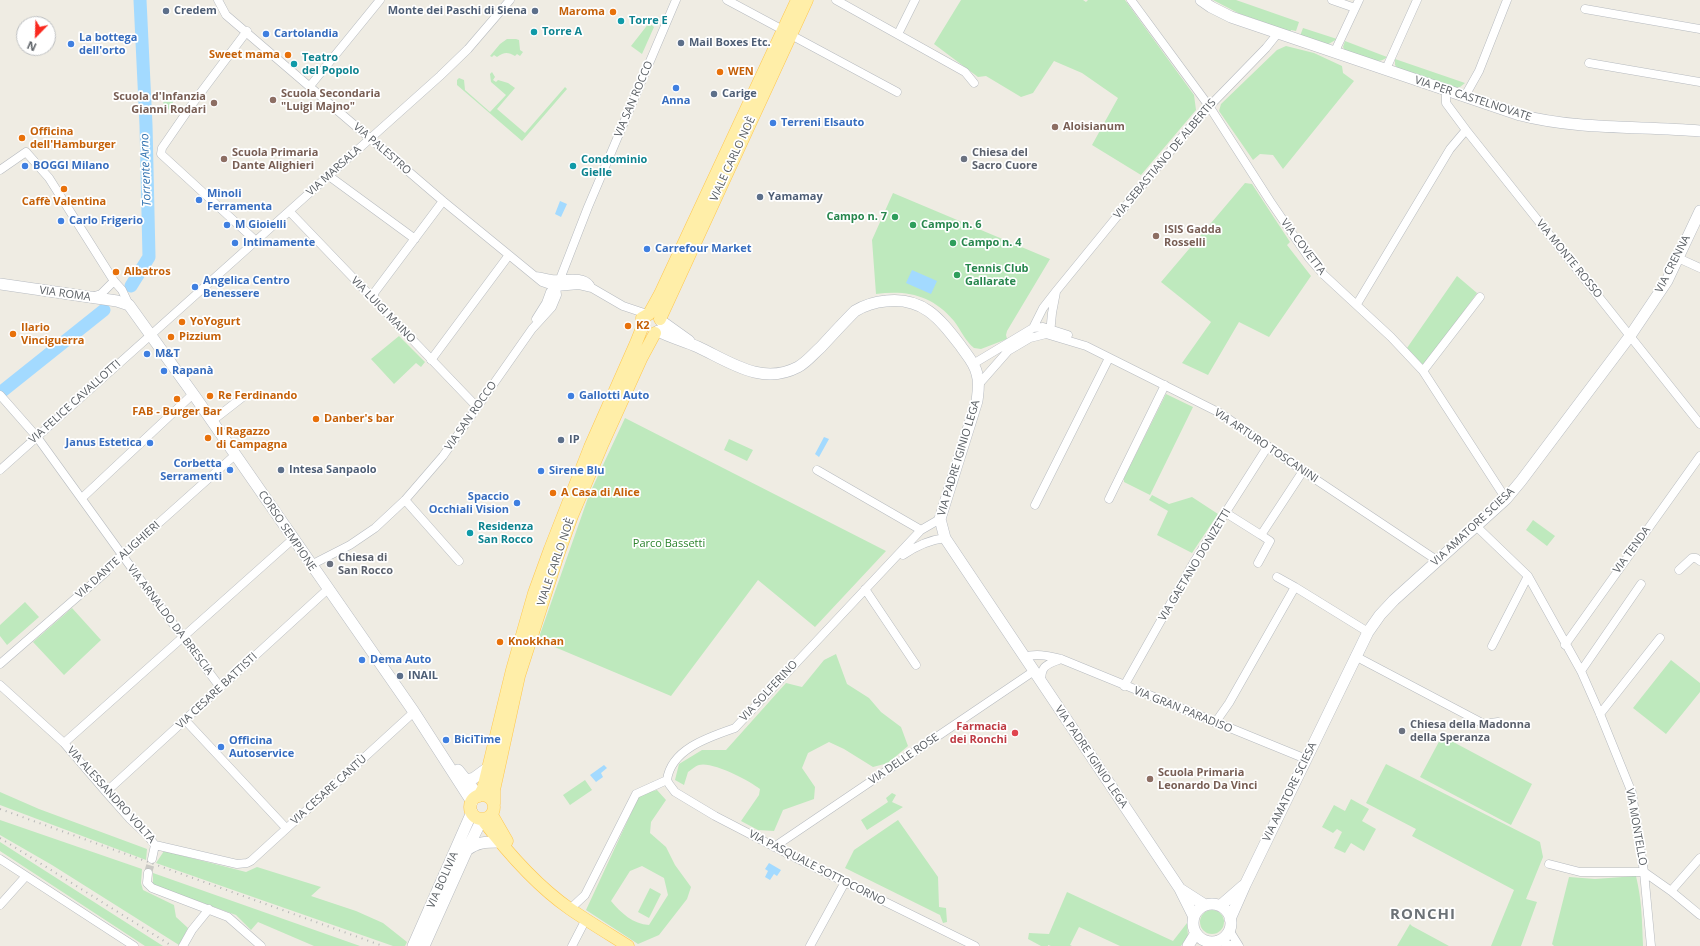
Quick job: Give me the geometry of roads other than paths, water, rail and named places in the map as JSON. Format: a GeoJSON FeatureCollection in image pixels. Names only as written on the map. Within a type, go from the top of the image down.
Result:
{"type":"FeatureCollection","features":[{"type":"Feature","properties":{"kind":"main road","name":"VIALE CARLO NOÈ"},"geometry":{"type":"LineString","coordinates":[[489,813],[519,676],[572,516],[641,359],[658,326],[787,33],[797,0]]}},
{"type":"Feature","properties":{"kind":"main road","name":"VIALE CARLO NOÈ"},"geometry":{"type":"LineString","coordinates":[[474,803],[483,789],[512,670],[534,593],[590,448],[645,320],[660,294],[787,33],[807,0]]}},
{"type":"Feature","properties":{"kind":"main road"},"geometry":{"type":"LineString","coordinates":[[656,314],[658,326],[647,333],[645,320],[656,314]]}},
{"type":"Feature","properties":{"kind":"main road"},"geometry":{"type":"LineString","coordinates":[[489,813],[476,817],[474,803],[486,796],[490,798],[489,813],[499,842],[554,896],[570,909],[628,946]]}},
{"type":"Feature","properties":{"kind":"main road"},"geometry":{"type":"LineString","coordinates":[[489,813],[520,863]]}},
{"type":"Feature","properties":{"kind":"street","name":"VIA PALESTRO"},"geometry":{"type":"LineString","coordinates":[[218,0],[226,15],[247,31],[443,201],[542,282],[556,287],[578,286],[592,288],[645,320]]}},
{"type":"Feature","properties":{"kind":"street"},"geometry":{"type":"LineString","coordinates":[[310,86],[380,0]]}},
{"type":"Feature","properties":{"kind":"street","name":"VIA MARSALA"},"geometry":{"type":"LineString","coordinates":[[151,334],[290,212],[468,50],[510,0]]}},
{"type":"Feature","properties":{"kind":"street","name":"VIA SAN ROCCO"},"geometry":{"type":"LineString","coordinates":[[311,565],[350,545],[375,528],[405,500],[443,456],[532,329],[552,307],[557,295],[556,287],[588,207],[676,0]]}},
{"type":"Feature","properties":{"kind":"street"},"geometry":{"type":"LineString","coordinates":[[727,0],[897,92]]}},
{"type":"Feature","properties":{"kind":"street"},"geometry":{"type":"LineString","coordinates":[[836,0],[964,72],[974,83]]}},
{"type":"Feature","properties":{"kind":"street"},"geometry":{"type":"LineString","coordinates":[[898,34],[915,0]]}},
{"type":"Feature","properties":{"kind":"street","name":"VIA COVETTA"},"geometry":{"type":"LineString","coordinates":[[1131,0],[1209,106],[1270,201],[1309,258],[1324,275],[1391,337],[1423,371],[1506,498]]}},
{"type":"Feature","properties":{"kind":"street","name":"VIA PER CASTELNOVATE"},"geometry":{"type":"LineString","coordinates":[[1201,0],[1231,17],[1537,120],[1587,125],[1700,131]]}},
{"type":"Feature","properties":{"kind":"street"},"geometry":{"type":"LineString","coordinates":[[1332,0],[1355,8]]}},
{"type":"Feature","properties":{"kind":"street"},"geometry":{"type":"LineString","coordinates":[[1334,51],[1359,0]]}},
{"type":"Feature","properties":{"kind":"street"},"geometry":{"type":"LineString","coordinates":[[1386,69],[1417,0]]}},
{"type":"Feature","properties":{"kind":"street"},"geometry":{"type":"LineString","coordinates":[[1464,96],[1479,71],[1507,0]]}},
{"type":"Feature","properties":{"kind":"street"},"geometry":{"type":"LineString","coordinates":[[1585,9],[1700,29]]}},
{"type":"Feature","properties":{"kind":"street"},"geometry":{"type":"LineString","coordinates":[[247,31],[193,102],[162,148],[161,154],[256,241]]}},
{"type":"Feature","properties":{"kind":"street","name":"VIA SEBASTIANO DE ALBERTIS"},"geometry":{"type":"LineString","coordinates":[[1033,328],[1038,317],[1057,290],[1209,106],[1266,48],[1278,33]]}},
{"type":"Feature","properties":{"kind":"street"},"geometry":{"type":"LineString","coordinates":[[1589,64],[1700,82]]}},
{"type":"Feature","properties":{"kind":"street","name":"VIA MONTE ROSSO"},"geometry":{"type":"LineString","coordinates":[[1446,90],[1446,103],[1466,130],[1700,424]]}},
{"type":"Feature","properties":{"kind":"street"},"geometry":{"type":"LineString","coordinates":[[1357,304],[1450,149],[1466,130]]}},
{"type":"Feature","properties":{"kind":"street"},"geometry":{"type":"LineString","coordinates":[[0,170],[26,152],[49,178],[114,281],[122,290],[129,305]]}},
{"type":"Feature","properties":{"kind":"street"},"geometry":{"type":"LineString","coordinates":[[329,176],[415,239]]}},
{"type":"Feature","properties":{"kind":"street"},"geometry":{"type":"LineString","coordinates":[[374,300],[374,294],[443,201]]}},
{"type":"Feature","properties":{"kind":"street","name":"VIA CRENNA"},"geometry":{"type":"LineString","coordinates":[[1630,336],[1667,281],[1678,258],[1696,229],[1700,210]]}},
{"type":"Feature","properties":{"kind":"street","name":"VIA LUIGI MAINO"},"geometry":{"type":"LineString","coordinates":[[290,212],[477,407]]}},
{"type":"Feature","properties":{"kind":"street"},"geometry":{"type":"LineString","coordinates":[[431,360],[509,255]]}},
{"type":"Feature","properties":{"kind":"street"},"geometry":{"type":"LineString","coordinates":[[1678,258],[1700,268]]}},
{"type":"Feature","properties":{"kind":"street","name":"VIA PALESTRO"},"geometry":{"type":"LineString","coordinates":[[535,276],[582,280],[589,283],[592,288]]}},
{"type":"Feature","properties":{"kind":"street"},"geometry":{"type":"LineString","coordinates":[[92,297],[101,294],[114,281]]}},
{"type":"Feature","properties":{"kind":"street","name":"VIA ROMA"},"geometry":{"type":"LineString","coordinates":[[0,284],[92,297],[129,305]]}},
{"type":"Feature","properties":{"kind":"street","name":"VIA SEBASTIANO DE ALBERTIS"},"geometry":{"type":"LineString","coordinates":[[1048,331],[1057,290]]}},
{"type":"Feature","properties":{"kind":"street"},"geometry":{"type":"LineString","coordinates":[[1423,371],[1480,297]]}},
{"type":"Feature","properties":{"kind":"street","name":"VIA PADRE IGINIO LEGA"},"geometry":{"type":"LineString","coordinates":[[658,326],[675,339],[696,346],[751,372],[764,375],[782,373],[798,367],[808,360],[855,312],[864,306],[876,302],[898,300],[914,303],[933,314],[950,333],[973,364],[977,373],[979,384],[977,401],[940,519],[945,538],[1180,889],[1194,917]]}},
{"type":"Feature","properties":{"kind":"street","name":"CORSO SEMPIONE"},"geometry":{"type":"LineString","coordinates":[[129,305],[212,421],[414,712],[474,803]]}},
{"type":"Feature","properties":{"kind":"street"},"geometry":{"type":"LineString","coordinates":[[1038,317],[1048,331]]}},
{"type":"Feature","properties":{"kind":"street"},"geometry":{"type":"LineString","coordinates":[[973,364],[1033,328],[1048,331]]}},
{"type":"Feature","properties":{"kind":"street"},"geometry":{"type":"LineString","coordinates":[[979,384],[1008,351],[1030,338],[1048,331]]}},
{"type":"Feature","properties":{"kind":"street","name":"VIA ARTURO TOSCANINI"},"geometry":{"type":"LineString","coordinates":[[1048,331],[1071,336],[1109,358],[1220,413],[1303,471],[1438,561]]}},
{"type":"Feature","properties":{"kind":"street","name":"VIA FELICE CAVALLOTTI"},"geometry":{"type":"LineString","coordinates":[[0,470],[151,334]]}},
{"type":"Feature","properties":{"kind":"street","name":"VIA AMATORE SCIESA"},"geometry":{"type":"LineString","coordinates":[[1229,925],[1244,885],[1368,632],[1380,615],[1394,600],[1506,498],[1521,481],[1630,336]]}},
{"type":"Feature","properties":{"kind":"street"},"geometry":{"type":"LineString","coordinates":[[1035,505],[1109,358]]}},
{"type":"Feature","properties":{"kind":"street"},"geometry":{"type":"LineString","coordinates":[[1109,499],[1164,385]]}},
{"type":"Feature","properties":{"kind":"street"},"geometry":{"type":"LineString","coordinates":[[82,498],[193,394]]}},
{"type":"Feature","properties":{"kind":"street","name":"VIA ARNALDO DA BRESCIA"},"geometry":{"type":"LineString","coordinates":[[2,396],[37,437],[220,687]]}},
{"type":"Feature","properties":{"kind":"street"},"geometry":{"type":"LineString","coordinates":[[212,421],[244,396]]}},
{"type":"Feature","properties":{"kind":"street","name":"VIA GAETANO DONIZETTI"},"geometry":{"type":"LineString","coordinates":[[1124,686],[1194,562],[1268,446]]}},
{"type":"Feature","properties":{"kind":"street","name":"VIA DANTE ALIGHIERI"},"geometry":{"type":"LineString","coordinates":[[0,664],[106,572],[114,561],[235,455]]}},
{"type":"Feature","properties":{"kind":"street","name":"VIA TENDA"},"geometry":{"type":"LineString","coordinates":[[1565,644],[1700,456]]}},
{"type":"Feature","properties":{"kind":"street"},"geometry":{"type":"LineString","coordinates":[[817,470],[922,530]]}},
{"type":"Feature","properties":{"kind":"street"},"geometry":{"type":"LineString","coordinates":[[1261,534],[1303,471]]}},
{"type":"Feature","properties":{"kind":"street"},"geometry":{"type":"LineString","coordinates":[[405,500],[459,561]]}},
{"type":"Feature","properties":{"kind":"street"},"geometry":{"type":"LineString","coordinates":[[1226,513],[1261,534],[1270,542],[1258,563]]}},
{"type":"Feature","properties":{"kind":"street","name":"VIA SOLFERINO"},"geometry":{"type":"LineString","coordinates":[[667,780],[668,770],[673,762],[685,751],[703,740],[735,728],[922,530],[940,519]]}},
{"type":"Feature","properties":{"kind":"street","name":"VIA MONTELLO"},"geometry":{"type":"LineString","coordinates":[[1476,526],[1528,576],[1581,671],[1600,714],[1632,793],[1644,872],[1651,946]]}},
{"type":"Feature","properties":{"kind":"street","name":"VIA SOLFERINO"},"geometry":{"type":"LineString","coordinates":[[893,560],[933,539],[945,538]]}},
{"type":"Feature","properties":{"kind":"street"},"geometry":{"type":"LineString","coordinates":[[64,743],[293,539]]}},
{"type":"Feature","properties":{"kind":"street"},"geometry":{"type":"LineString","coordinates":[[1679,570],[1690,558],[1694,558],[1700,562]]}},
{"type":"Feature","properties":{"kind":"street"},"geometry":{"type":"LineString","coordinates":[[1492,646],[1528,576]]}},
{"type":"Feature","properties":{"kind":"street"},"geometry":{"type":"LineString","coordinates":[[1277,577],[1368,632]]}},
{"type":"Feature","properties":{"kind":"street"},"geometry":{"type":"LineString","coordinates":[[1581,671],[1642,584]]}},
{"type":"Feature","properties":{"kind":"street"},"geometry":{"type":"LineString","coordinates":[[1215,723],[1295,587]]}},
{"type":"Feature","properties":{"kind":"street","name":"VIA CESARE BATTISTI"},"geometry":{"type":"LineString","coordinates":[[106,792],[328,589]]}},
{"type":"Feature","properties":{"kind":"street"},"geometry":{"type":"LineString","coordinates":[[865,589],[916,665]]}},
{"type":"Feature","properties":{"kind":"street"},"geometry":{"type":"LineString","coordinates":[[1600,714],[1660,638]]}},
{"type":"Feature","properties":{"kind":"street","name":"VIA GRAN PARADISO"},"geometry":{"type":"LineString","coordinates":[[1024,657],[1032,655],[1047,655],[1061,659],[1215,723],[1306,758]]}},
{"type":"Feature","properties":{"kind":"street"},"geometry":{"type":"LineString","coordinates":[[1355,656],[1484,724],[1498,722]]}},
{"type":"Feature","properties":{"kind":"street"},"geometry":{"type":"LineString","coordinates":[[1041,682],[1041,672],[1045,665],[1061,659]]}},
{"type":"Feature","properties":{"kind":"street","name":"VIA DELLE ROSE"},"geometry":{"type":"LineString","coordinates":[[774,847],[1034,671]]}},
{"type":"Feature","properties":{"kind":"street","name":"VIA ALESSANDRO VOLTA"},"geometry":{"type":"LineString","coordinates":[[0,685],[64,743],[130,819],[155,845],[234,864],[242,864]]}},
{"type":"Feature","properties":{"kind":"street","name":"VIA CESARE CANTÙ"},"geometry":{"type":"LineString","coordinates":[[242,864],[250,861],[414,712]]}},
{"type":"Feature","properties":{"kind":"street"},"geometry":{"type":"LineString","coordinates":[[185,720],[286,828]]}},
{"type":"Feature","properties":{"kind":"street","name":"CORSO SEMPIONE"},"geometry":{"type":"LineString","coordinates":[[445,758],[466,780],[474,803]]}},
{"type":"Feature","properties":{"kind":"street"},"geometry":{"type":"LineString","coordinates":[[466,780],[474,778],[489,766]]}},
{"type":"Feature","properties":{"kind":"street"},"geometry":{"type":"LineString","coordinates":[[570,909],[585,895],[636,794],[667,780]]}},
{"type":"Feature","properties":{"kind":"street","name":"VIA PASQUALE SOTTOCORNO"},"geometry":{"type":"LineString","coordinates":[[667,780],[675,792],[684,798],[774,847],[845,882],[961,943],[975,946]]}},
{"type":"Feature","properties":{"kind":"street","name":"VIA BOLIVIA"},"geometry":{"type":"LineString","coordinates":[[413,946],[474,803]]}},
{"type":"Feature","properties":{"kind":"street","name":"VIA BOLIVIA"},"geometry":{"type":"LineString","coordinates":[[424,946],[466,850],[489,813]]}},
{"type":"Feature","properties":{"kind":"street","name":"VIA BOLIVIA"},"geometry":{"type":"LineString","coordinates":[[466,850],[481,842],[499,842]]}},
{"type":"Feature","properties":{"kind":"street"},"geometry":{"type":"LineString","coordinates":[[152,859],[155,845]]}},
{"type":"Feature","properties":{"kind":"street"},"geometry":{"type":"LineString","coordinates":[[1671,891],[1700,858]]}},
{"type":"Feature","properties":{"kind":"street"},"geometry":{"type":"LineString","coordinates":[[0,859],[134,946]]}},
{"type":"Feature","properties":{"kind":"street"},"geometry":{"type":"LineString","coordinates":[[1549,864],[1580,872],[1644,872],[1671,891],[1700,915]]}},
{"type":"Feature","properties":{"kind":"street"},"geometry":{"type":"LineString","coordinates":[[148,873],[147,883],[152,888],[228,917],[261,946]]}},
{"type":"Feature","properties":{"kind":"street"},"geometry":{"type":"LineString","coordinates":[[0,905],[26,876]]}},
{"type":"Feature","properties":{"kind":"street"},"geometry":{"type":"LineString","coordinates":[[810,946],[845,882]]}},
{"type":"Feature","properties":{"kind":"street","name":"VIA AMATORE SCIESA"},"geometry":{"type":"LineString","coordinates":[[1220,906],[1244,885]]}},
{"type":"Feature","properties":{"kind":"street","name":"VIA PADRE IGINIO LEGA"},"geometry":{"type":"LineString","coordinates":[[1180,889],[1205,905]]}},
{"type":"Feature","properties":{"kind":"street"},"geometry":{"type":"LineString","coordinates":[[1232,946],[1202,939],[1196,933],[1193,925],[1194,917],[1199,909],[1205,905],[1212,904],[1220,906],[1227,912],[1229,925],[1239,946]]}},
{"type":"Feature","properties":{"kind":"street"},"geometry":{"type":"LineString","coordinates":[[183,946],[192,930],[208,909]]}},
{"type":"Feature","properties":{"kind":"street"},"geometry":{"type":"LineString","coordinates":[[572,946],[586,919]]}},
{"type":"Feature","properties":{"kind":"street"},"geometry":{"type":"LineString","coordinates":[[1211,942],[1224,937],[1229,925]]}},
{"type":"Feature","properties":{"kind":"street"},"geometry":{"type":"LineString","coordinates":[[1188,946],[1196,933]]}},
{"type":"Feature","properties":{"kind":"water"},"geometry":{"type":"Polygon","coordinates":[[[560,201],[567,204],[561,217],[555,214],[560,201]]]}},
{"type":"Feature","properties":{"kind":"water"},"geometry":{"type":"Polygon","coordinates":[[[912,270],[937,281],[931,294],[906,283],[912,270]]]}},
{"type":"Feature","properties":{"kind":"water"},"geometry":{"type":"Polygon","coordinates":[[[824,437],[829,439],[819,457],[815,454],[824,437]]]}},
{"type":"Feature","properties":{"kind":"water"},"geometry":{"type":"Polygon","coordinates":[[[604,765],[607,768],[601,773],[603,777],[596,782],[590,775],[604,765]]]}},
{"type":"Feature","properties":{"kind":"water"},"geometry":{"type":"Polygon","coordinates":[[[769,863],[781,870],[777,876],[774,874],[770,880],[765,877],[768,871],[765,869],[769,863]]]}},
{"type":"Feature","properties":{"kind":"waterway","name":"Torrente Arno"},"geometry":{"type":"LineString","coordinates":[[131,286],[149,257],[146,125],[140,0]]}},
{"type":"Feature","properties":{"kind":"waterway","name":"Torrente Arno"},"geometry":{"type":"LineString","coordinates":[[0,393],[104,310]]}},
{"type":"Feature","properties":{"kind":"tunnel"},"geometry":{"type":"LineString","coordinates":[[148,873],[152,859]]}},
{"type":"Feature","properties":{"kind":"railway"},"geometry":{"type":"LineString","coordinates":[[0,809],[383,946]]}},
{"type":"Feature","properties":{"kind":"railway"},"geometry":{"type":"LineString","coordinates":[[0,838],[172,946]]}},
{"type":"Feature","properties":{"kind":"place","name":"Credem"},"geometry":{"type":"Point","coordinates":[166,11]}},
{"type":"Feature","properties":{"kind":"place","name":"Monte dei Paschi di Siena"},"geometry":{"type":"Point","coordinates":[535,11]}},
{"type":"Feature","properties":{"kind":"place","name":"Maroma"},"geometry":{"type":"Point","coordinates":[613,12]}},
{"type":"Feature","properties":{"kind":"place","name":"Torre E"},"geometry":{"type":"Point","coordinates":[621,21]}},
{"type":"Feature","properties":{"kind":"place","name":"Torre A"},"geometry":{"type":"Point","coordinates":[534,32]}},
{"type":"Feature","properties":{"kind":"place","name":"Cartolandia"},"geometry":{"type":"Point","coordinates":[266,34]}},
{"type":"Feature","properties":{"kind":"place","name":"Mail Boxes Etc."},"geometry":{"type":"Point","coordinates":[681,43]}},
{"type":"Feature","properties":{"kind":"place","name":"La bottega dell'orto"},"geometry":{"type":"Point","coordinates":[71,44]}},
{"type":"Feature","properties":{"kind":"place","name":"Sweet mama"},"geometry":{"type":"Point","coordinates":[288,55]}},
{"type":"Feature","properties":{"kind":"place","name":"Teatro del Popolo"},"geometry":{"type":"Point","coordinates":[294,64]}},
{"type":"Feature","properties":{"kind":"place","name":"WEN"},"geometry":{"type":"Point","coordinates":[720,72]}},
{"type":"Feature","properties":{"kind":"place","name":"Anna"},"geometry":{"type":"Point","coordinates":[676,88]}},
{"type":"Feature","properties":{"kind":"place","name":"Carige"},"geometry":{"type":"Point","coordinates":[714,94]}},
{"type":"Feature","properties":{"kind":"place","name":"Scuola Secondaria \"Luigi Majno\""},"geometry":{"type":"Point","coordinates":[273,100]}},
{"type":"Feature","properties":{"kind":"place","name":"Scuola d'Infanzia Gianni Rodari"},"geometry":{"type":"Point","coordinates":[214,103]}},
{"type":"Feature","properties":{"kind":"place","name":"Terreni Elsauto"},"geometry":{"type":"Point","coordinates":[773,123]}},
{"type":"Feature","properties":{"kind":"place","name":"Aloisianum"},"geometry":{"type":"Point","coordinates":[1055,127]}},
{"type":"Feature","properties":{"kind":"place","name":"Officina dell'Hamburger"},"geometry":{"type":"Point","coordinates":[22,138]}},
{"type":"Feature","properties":{"kind":"place","name":"Scuola Primaria Dante Alighieri"},"geometry":{"type":"Point","coordinates":[224,159]}},
{"type":"Feature","properties":{"kind":"place","name":"Chiesa del Sacro Cuore"},"geometry":{"type":"Point","coordinates":[964,159]}},
{"type":"Feature","properties":{"kind":"place","name":"BOGGI Milano"},"geometry":{"type":"Point","coordinates":[25,166]}},
{"type":"Feature","properties":{"kind":"place","name":"Condominio Gielle"},"geometry":{"type":"Point","coordinates":[573,166]}},
{"type":"Feature","properties":{"kind":"place","name":"Caffè Valentina"},"geometry":{"type":"Point","coordinates":[64,189]}},
{"type":"Feature","properties":{"kind":"place","name":"Yamamay"},"geometry":{"type":"Point","coordinates":[760,197]}},
{"type":"Feature","properties":{"kind":"place","name":"Minoli Ferramenta"},"geometry":{"type":"Point","coordinates":[199,200]}},
{"type":"Feature","properties":{"kind":"place","name":"Campo n. 7"},"geometry":{"type":"Point","coordinates":[895,217]}},
{"type":"Feature","properties":{"kind":"place","name":"Carlo Frigerio"},"geometry":{"type":"Point","coordinates":[61,221]}},
{"type":"Feature","properties":{"kind":"place","name":"M Gioielli"},"geometry":{"type":"Point","coordinates":[227,225]}},
{"type":"Feature","properties":{"kind":"place","name":"Campo n. 6"},"geometry":{"type":"Point","coordinates":[913,225]}},
{"type":"Feature","properties":{"kind":"place","name":"ISIS Gadda Rosselli"},"geometry":{"type":"Point","coordinates":[1156,236]}},
{"type":"Feature","properties":{"kind":"place","name":"Intimamente"},"geometry":{"type":"Point","coordinates":[235,243]}},
{"type":"Feature","properties":{"kind":"place","name":"Campo n. 4"},"geometry":{"type":"Point","coordinates":[953,243]}},
{"type":"Feature","properties":{"kind":"place","name":"Carrefour Market"},"geometry":{"type":"Point","coordinates":[647,249]}},
{"type":"Feature","properties":{"kind":"place","name":"Albatros"},"geometry":{"type":"Point","coordinates":[116,272]}},
{"type":"Feature","properties":{"kind":"place","name":"Tennis Club Gallarate"},"geometry":{"type":"Point","coordinates":[957,275]}},
{"type":"Feature","properties":{"kind":"place","name":"Angelica Centro Benessere"},"geometry":{"type":"Point","coordinates":[195,287]}},
{"type":"Feature","properties":{"kind":"place","name":"YoYogurt"},"geometry":{"type":"Point","coordinates":[182,322]}},
{"type":"Feature","properties":{"kind":"place","name":"K2"},"geometry":{"type":"Point","coordinates":[628,326]}},
{"type":"Feature","properties":{"kind":"place","name":"Ilario Vinciguerra"},"geometry":{"type":"Point","coordinates":[13,334]}},
{"type":"Feature","properties":{"kind":"place","name":"Pizzium"},"geometry":{"type":"Point","coordinates":[171,337]}},
{"type":"Feature","properties":{"kind":"place","name":"M&T"},"geometry":{"type":"Point","coordinates":[147,354]}},
{"type":"Feature","properties":{"kind":"place","name":"Rapanà"},"geometry":{"type":"Point","coordinates":[164,371]}},
{"type":"Feature","properties":{"kind":"place","name":"Re Ferdinando"},"geometry":{"type":"Point","coordinates":[210,396]}},
{"type":"Feature","properties":{"kind":"place","name":"Gallotti Auto"},"geometry":{"type":"Point","coordinates":[571,396]}},
{"type":"Feature","properties":{"kind":"place","name":"FAB - Burger Bar"},"geometry":{"type":"Point","coordinates":[177,399]}},
{"type":"Feature","properties":{"kind":"place","name":"Danber's bar"},"geometry":{"type":"Point","coordinates":[316,419]}},
{"type":"Feature","properties":{"kind":"place","name":"Il Ragazzo di Campagna"},"geometry":{"type":"Point","coordinates":[208,438]}},
{"type":"Feature","properties":{"kind":"place","name":"IP"},"geometry":{"type":"Point","coordinates":[561,440]}},
{"type":"Feature","properties":{"kind":"place","name":"Janus Estetica"},"geometry":{"type":"Point","coordinates":[150,443]}},
{"type":"Feature","properties":{"kind":"place","name":"Corbetta Serramenti"},"geometry":{"type":"Point","coordinates":[230,470]}},
{"type":"Feature","properties":{"kind":"place","name":"Intesa Sanpaolo"},"geometry":{"type":"Point","coordinates":[281,470]}},
{"type":"Feature","properties":{"kind":"place","name":"Sirene Blu"},"geometry":{"type":"Point","coordinates":[541,471]}},
{"type":"Feature","properties":{"kind":"place","name":"A Casa di Alice"},"geometry":{"type":"Point","coordinates":[553,493]}},
{"type":"Feature","properties":{"kind":"place","name":"Spaccio Occhiali Vision"},"geometry":{"type":"Point","coordinates":[517,503]}},
{"type":"Feature","properties":{"kind":"place","name":"Residenza San Rocco"},"geometry":{"type":"Point","coordinates":[470,533]}},
{"type":"Feature","properties":{"kind":"place","name":"Chiesa di San Rocco"},"geometry":{"type":"Point","coordinates":[330,564]}},
{"type":"Feature","properties":{"kind":"place","name":"Knokkhan"},"geometry":{"type":"Point","coordinates":[500,642]}},
{"type":"Feature","properties":{"kind":"place","name":"Dema Auto"},"geometry":{"type":"Point","coordinates":[362,660]}},
{"type":"Feature","properties":{"kind":"place","name":"INAIL"},"geometry":{"type":"Point","coordinates":[400,676]}},
{"type":"Feature","properties":{"kind":"place","name":"Chiesa della Madonna della Speranza"},"geometry":{"type":"Point","coordinates":[1402,731]}},
{"type":"Feature","properties":{"kind":"place","name":"Farmacia dei Ronchi"},"geometry":{"type":"Point","coordinates":[1015,733]}},
{"type":"Feature","properties":{"kind":"place","name":"BiciTime"},"geometry":{"type":"Point","coordinates":[446,740]}},
{"type":"Feature","properties":{"kind":"place","name":"Officina Autoservice"},"geometry":{"type":"Point","coordinates":[221,747]}},
{"type":"Feature","properties":{"kind":"place","name":"Scuola Primaria Leonardo Da Vinci"},"geometry":{"type":"Point","coordinates":[1150,779]}},
{"type":"Feature","properties":{"kind":"district","name":"RONCHI"},"geometry":{"type":"Point","coordinates":[1423,915]}},
{"type":"Feature","properties":{"kind":"park label","name":"Parco Bassetti"},"geometry":{"type":"Point","coordinates":[669,544]}}]}
